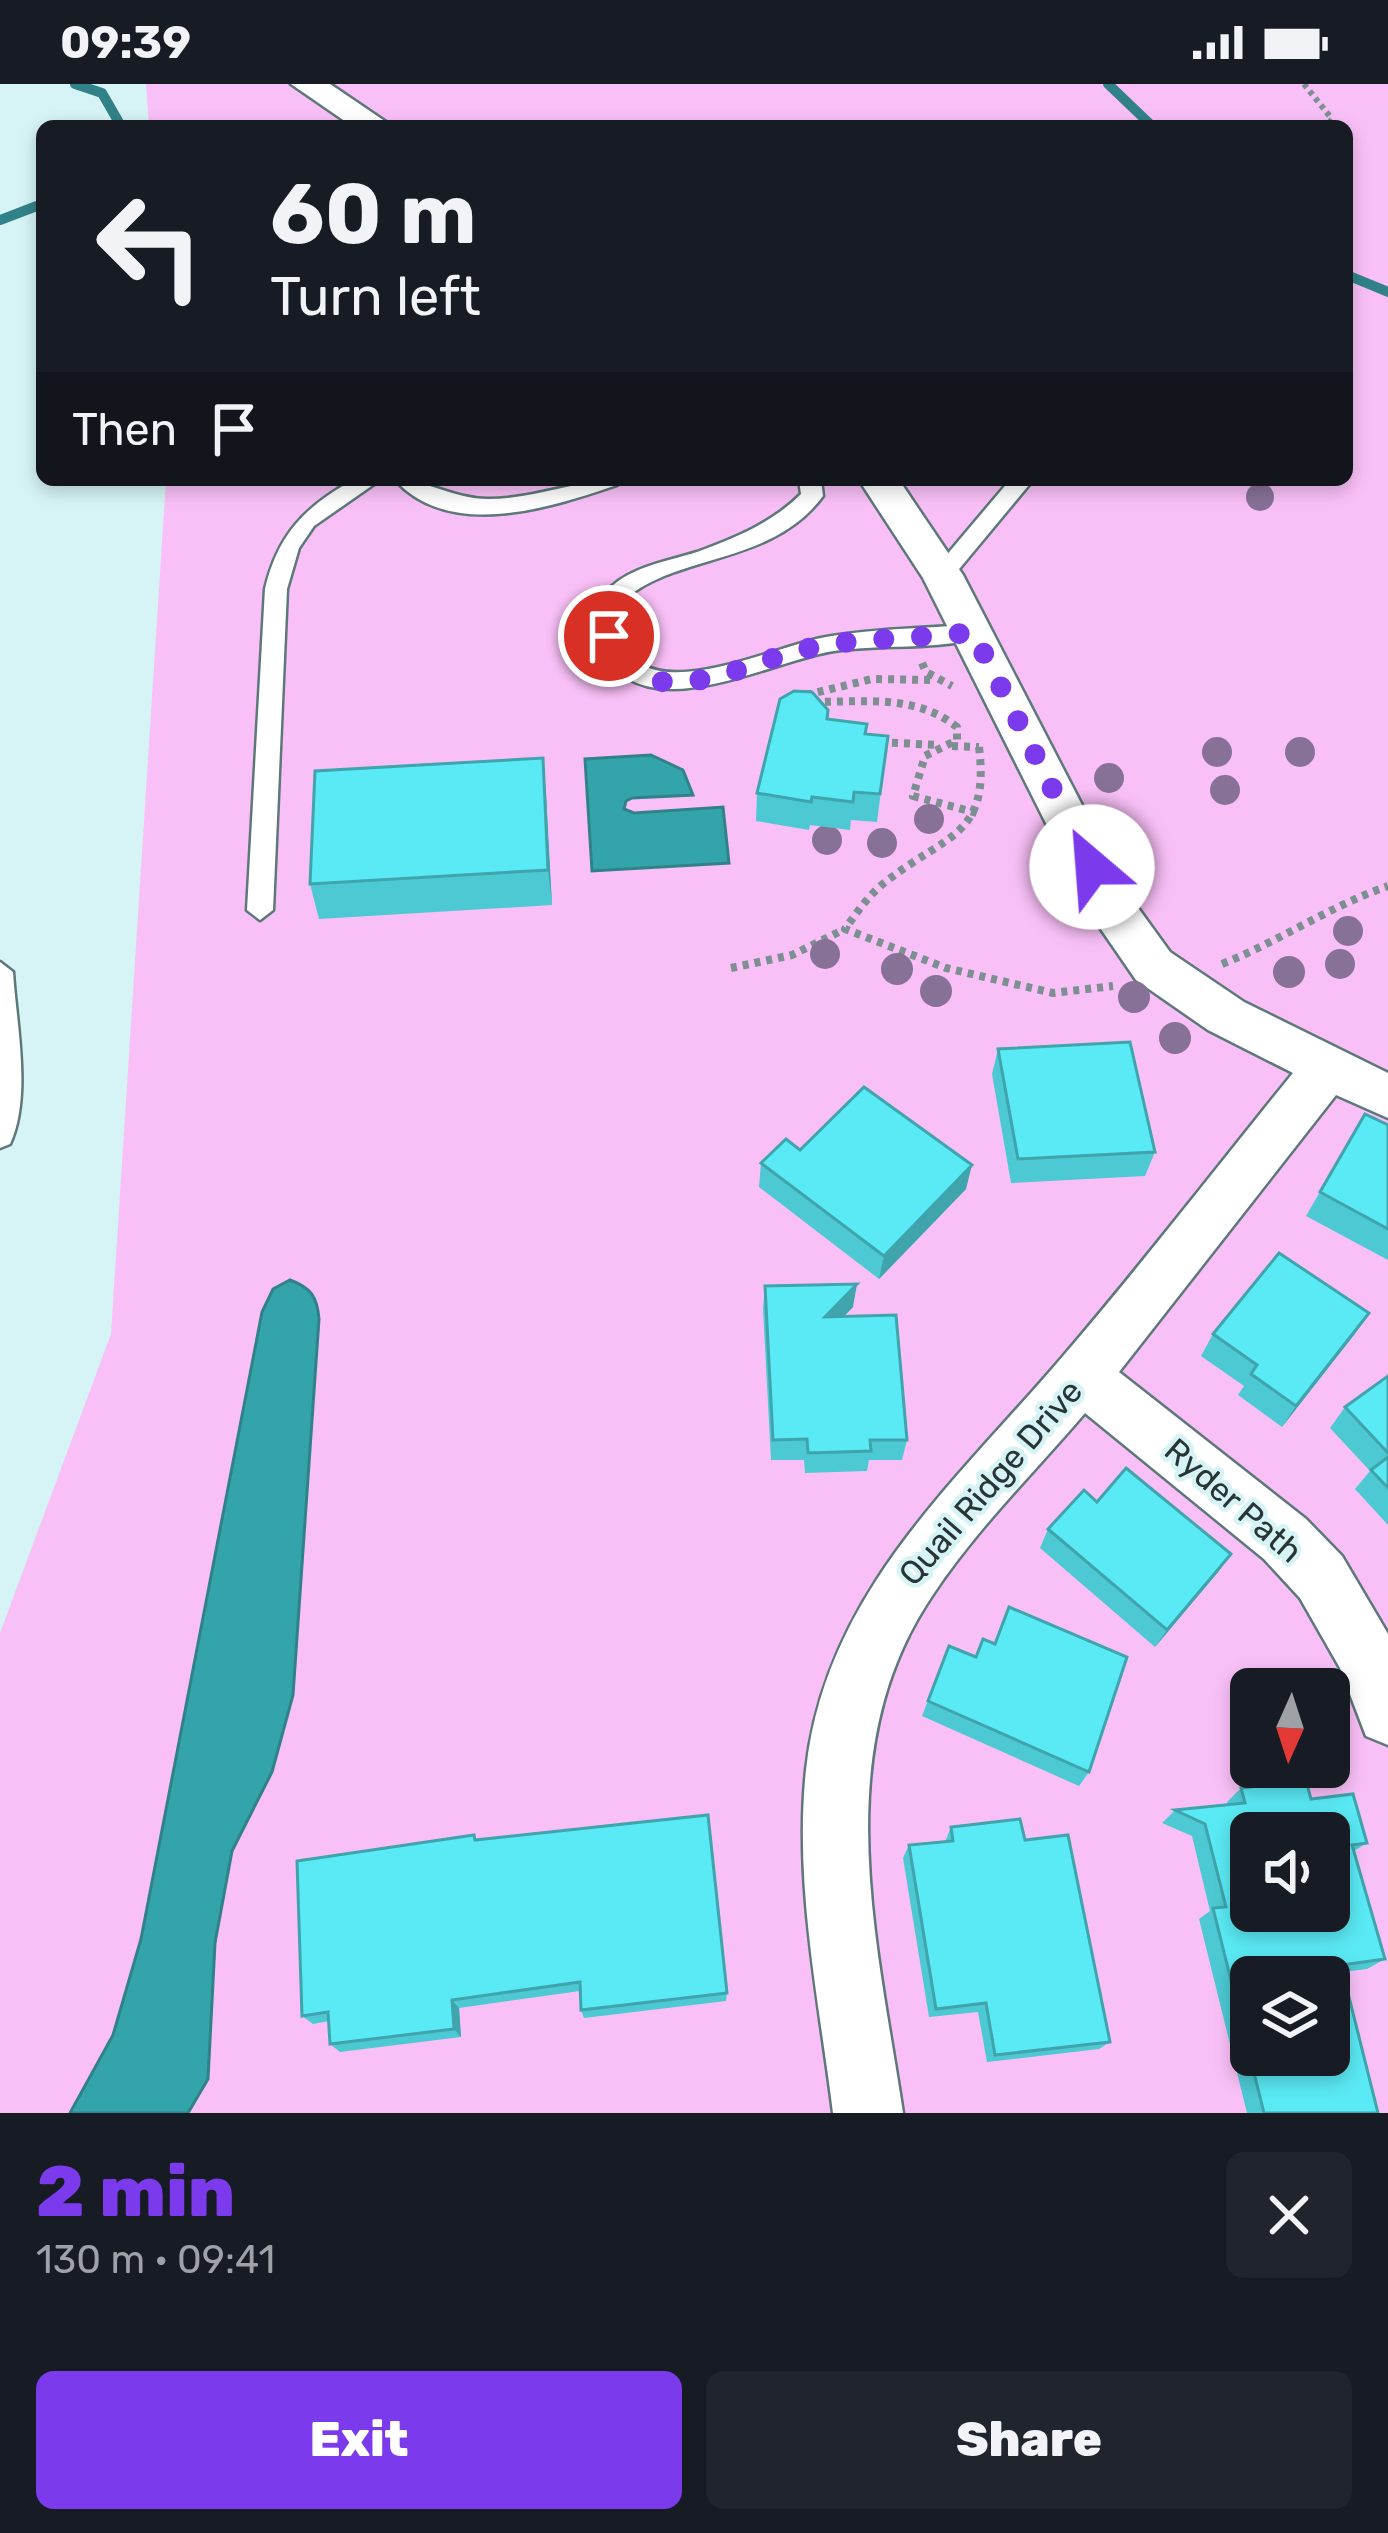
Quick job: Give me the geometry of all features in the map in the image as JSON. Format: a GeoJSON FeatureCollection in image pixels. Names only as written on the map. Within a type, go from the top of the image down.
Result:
{"type":"FeatureCollection","features":[{"type":"Feature","properties":{"kind":"street"},"geometry":{"type":"LineString","coordinates":[[308,84],[365,120]]}},
{"type":"Feature","properties":{"kind":"street"},"geometry":{"type":"LineString","coordinates":[[883,486],[942,575],[1112,906],[1153,966],[1168,980],[1388,1097]]}},
{"type":"Feature","properties":{"kind":"street","name":"Quail Ridge Drive"},"geometry":{"type":"LineString","coordinates":[[868,2113],[840,1888],[838,1832],[839,1766],[858,1676],[896,1591],[1080,1377],[1327,1068]]}},
{"type":"Feature","properties":{"kind":"street","name":"Ryder Path"},"geometry":{"type":"LineString","coordinates":[[1080,1377],[1211,1477],[1309,1564],[1346,1613],[1388,1714]]}},
{"type":"Feature","properties":{"kind":"lane"},"geometry":{"type":"LineString","coordinates":[[260,910],[271,654],[284,550],[308,518],[359,486]]}},
{"type":"Feature","properties":{"kind":"lane"},"geometry":{"type":"LineString","coordinates":[[417,486],[448,502],[496,508],[550,502],[594,486]]}},
{"type":"Feature","properties":{"kind":"lane"},"geometry":{"type":"LineString","coordinates":[[811,486],[812,496],[794,514],[737,543],[633,583],[615,596],[609,609],[609,636],[616,656],[640,677],[697,681],[837,643],[973,632]]}},
{"type":"Feature","properties":{"kind":"lane"},"geometry":{"type":"LineString","coordinates":[[942,575],[1017,486]]}},
{"type":"Feature","properties":{"kind":"lane"},"geometry":{"type":"LineString","coordinates":[[0,972],[6,1085],[0,1136]]}},
{"type":"Feature","properties":{"kind":"path"},"geometry":{"type":"LineString","coordinates":[[1304,84],[1327,107],[1331,120]]}},
{"type":"Feature","properties":{"kind":"path"},"geometry":{"type":"LineString","coordinates":[[920,639],[922,667],[958,687]]}},
{"type":"Feature","properties":{"kind":"path"},"geometry":{"type":"LineString","coordinates":[[769,658],[826,718]]}},
{"type":"Feature","properties":{"kind":"path"},"geometry":{"type":"LineString","coordinates":[[808,699],[872,679],[909,677],[948,683],[965,699]]}},
{"type":"Feature","properties":{"kind":"path"},"geometry":{"type":"LineString","coordinates":[[808,699],[927,709],[957,728],[952,746],[925,757],[913,796],[977,813]]}},
{"type":"Feature","properties":{"kind":"path"},"geometry":{"type":"LineString","coordinates":[[731,968],[792,955],[845,929],[867,898],[893,876],[958,838],[977,813],[985,782],[977,735]]}},
{"type":"Feature","properties":{"kind":"path"},"geometry":{"type":"LineString","coordinates":[[857,742],[980,747]]}},
{"type":"Feature","properties":{"kind":"path"},"geometry":{"type":"LineString","coordinates":[[845,929],[946,968],[1054,993],[1168,980],[1282,940],[1353,898],[1388,886]]}},
{"type":"Feature","properties":{"kind":"shaded area"},"geometry":{"type":"Polygon","coordinates":[[[146,84],[1388,84],[1388,2113],[0,2113],[0,1633],[111,1334],[166,486],[1353,486],[1353,120],[149,120],[146,84]]]}},
{"type":"Feature","properties":{"kind":"water"},"geometry":{"type":"Polygon","coordinates":[[[651,755],[683,770],[693,795],[632,798],[624,809],[634,813],[723,807],[729,863],[592,871],[585,759],[651,755]]]}},
{"type":"Feature","properties":{"kind":"water"},"geometry":{"type":"Polygon","coordinates":[[[290,1280],[312,1294],[319,1319],[293,1695],[272,1772],[232,1851],[215,1943],[208,2079],[188,2113],[70,2113],[113,2035],[141,1939],[262,1312],[273,1289],[290,1280]]]}},
{"type":"Feature","properties":{"kind":"building"},"geometry":{"type":"Polygon","coordinates":[[[794,691],[812,692],[828,710],[827,719],[867,724],[865,734],[888,736],[880,794],[854,792],[853,802],[812,797],[811,802],[757,793],[780,699],[794,691]]]}},
{"type":"Feature","properties":{"kind":"building"},"geometry":{"type":"Polygon","coordinates":[[[543,758],[548,870],[310,884],[315,771],[543,758]]]}},
{"type":"Feature","properties":{"kind":"building"},"geometry":{"type":"Polygon","coordinates":[[[1130,1042],[1155,1152],[1018,1159],[998,1049],[1130,1042]]]}},
{"type":"Feature","properties":{"kind":"building"},"geometry":{"type":"Polygon","coordinates":[[[864,1087],[972,1165],[884,1256],[761,1163],[786,1139],[800,1150],[864,1087]]]}},
{"type":"Feature","properties":{"kind":"building"},"geometry":{"type":"Polygon","coordinates":[[[1365,1114],[1388,1125],[1388,1229],[1320,1192],[1365,1114]]]}},
{"type":"Feature","properties":{"kind":"building"},"geometry":{"type":"Polygon","coordinates":[[[1279,1253],[1369,1313],[1296,1406],[1251,1374],[1257,1365],[1213,1334],[1279,1253]]]}},
{"type":"Feature","properties":{"kind":"building"},"geometry":{"type":"Polygon","coordinates":[[[857,1284],[825,1317],[896,1315],[907,1440],[870,1440],[871,1451],[808,1453],[807,1439],[773,1440],[765,1286],[857,1284]]]}},
{"type":"Feature","properties":{"kind":"building"},"geometry":{"type":"Polygon","coordinates":[[[1388,1376],[1388,1453],[1345,1407],[1388,1376]]]}},
{"type":"Feature","properties":{"kind":"building"},"geometry":{"type":"Polygon","coordinates":[[[1388,1457],[1388,1488],[1371,1470],[1388,1457]]]}},
{"type":"Feature","properties":{"kind":"building"},"geometry":{"type":"Polygon","coordinates":[[[1126,1468],[1231,1554],[1167,1630],[1048,1529],[1084,1490],[1097,1502],[1126,1468]]]}},
{"type":"Feature","properties":{"kind":"building"},"geometry":{"type":"Polygon","coordinates":[[[1009,1607],[1127,1657],[1089,1772],[928,1701],[949,1646],[976,1657],[983,1639],[995,1644],[1009,1607]]]}},
{"type":"Feature","properties":{"kind":"building"},"geometry":{"type":"Polygon","coordinates":[[[1241,1788],[1308,1788],[1311,1799],[1353,1794],[1367,1843],[1352,1845],[1385,1959],[1350,1964],[1350,1956],[1230,1956],[1230,1976],[1213,1908],[1226,1907],[1205,1824],[1175,1810],[1245,1803],[1241,1788]]]}},
{"type":"Feature","properties":{"kind":"building"},"geometry":{"type":"Polygon","coordinates":[[[708,1815],[727,1993],[581,2010],[580,1982],[452,2000],[454,2029],[330,2044],[328,2012],[302,2016],[297,1861],[474,1835],[475,1840],[708,1815]]]}},
{"type":"Feature","properties":{"kind":"building"},"geometry":{"type":"Polygon","coordinates":[[[1020,1819],[1025,1840],[1068,1835],[1110,2042],[995,2055],[986,2003],[936,2009],[909,1845],[953,1841],[951,1827],[1020,1819]]]}},
{"type":"Feature","properties":{"kind":"building"},"geometry":{"type":"Polygon","coordinates":[[[1350,2001],[1378,2113],[1264,2113],[1255,2076],[1350,2076],[1350,2001]]]}},
{"type":"Feature","properties":{"kind":"waterway"},"geometry":{"type":"LineString","coordinates":[[75,84],[102,93],[118,120]]}},
{"type":"Feature","properties":{"kind":"waterway"},"geometry":{"type":"LineString","coordinates":[[1108,84],[1146,120]]}},
{"type":"Feature","properties":{"kind":"waterway"},"geometry":{"type":"LineString","coordinates":[[0,220],[36,206]]}},
{"type":"Feature","properties":{"kind":"waterway"},"geometry":{"type":"LineString","coordinates":[[1353,277],[1388,292]]}},
{"type":"Feature","properties":{"kind":"route"},"geometry":{"type":"LineString","coordinates":[[609,636],[622,664],[640,677],[682,682],[837,643],[911,641],[973,632],[1092,867]]}}]}
